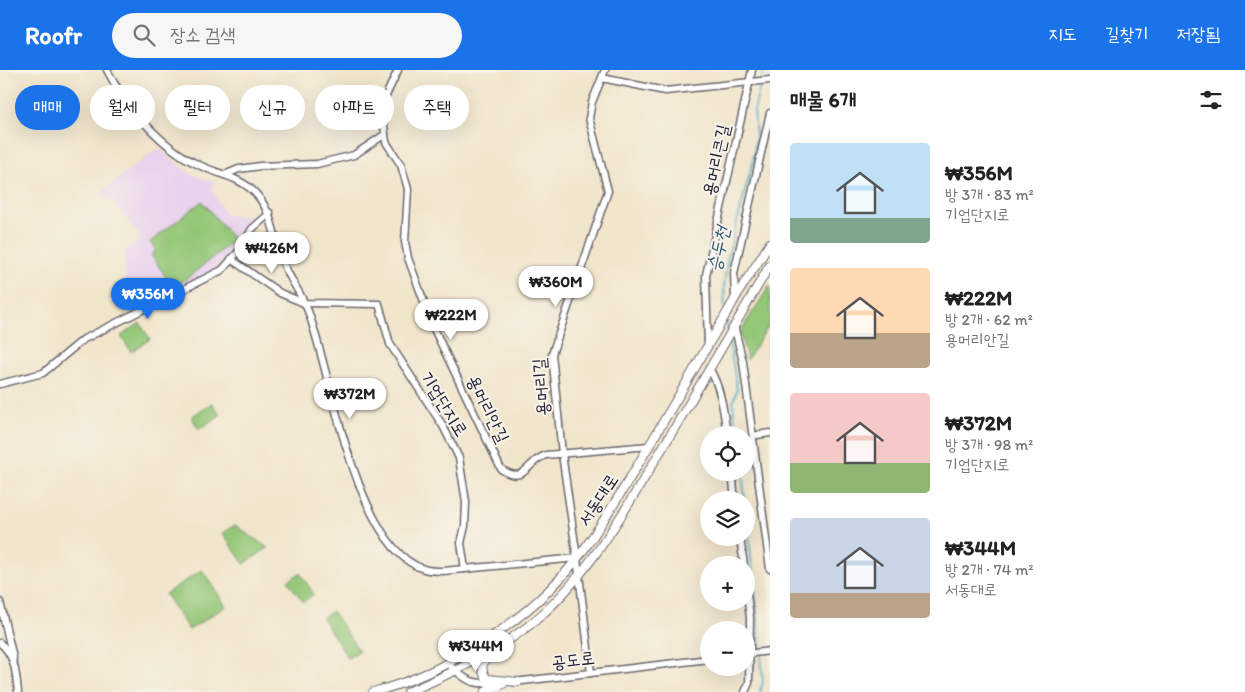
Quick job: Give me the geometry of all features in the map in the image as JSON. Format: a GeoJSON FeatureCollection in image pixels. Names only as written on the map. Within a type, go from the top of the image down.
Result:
{"type":"FeatureCollection","features":[{"type":"Feature","properties":{"kind":"main road","name":"서동대로"},"geometry":{"type":"LineString","coordinates":[[373,692],[410,680],[448,663],[507,626],[550,587],[577,558],[649,446],[770,243]]}},
{"type":"Feature","properties":{"kind":"main road","name":"서동대로"},"geometry":{"type":"LineString","coordinates":[[408,692],[456,671],[488,653],[527,627],[568,589],[637,492],[770,265]]}},
{"type":"Feature","properties":{"kind":"main road"},"geometry":{"type":"LineString","coordinates":[[488,653],[482,666],[482,673],[487,679],[518,682]]}},
{"type":"Feature","properties":{"kind":"main road"},"geometry":{"type":"LineString","coordinates":[[485,692],[502,684]]}},
{"type":"Feature","properties":{"kind":"street"},"geometry":{"type":"LineString","coordinates":[[107,70],[123,99],[172,148],[190,161],[240,182],[252,190],[270,213],[285,266],[304,303],[356,479],[379,527],[392,545],[406,558],[423,569],[443,571],[577,558],[591,673]]}},
{"type":"Feature","properties":{"kind":"street","name":"용머리안길"},"geometry":{"type":"LineString","coordinates":[[398,70],[384,100],[384,134],[406,176],[408,201],[405,242],[417,284],[450,364],[501,469],[510,475],[518,475],[525,472],[539,457],[649,446]]}},
{"type":"Feature","properties":{"kind":"street","name":"용머리길"},"geometry":{"type":"LineString","coordinates":[[577,558],[562,454],[552,354],[608,191],[588,118],[592,102],[606,70]]}},
{"type":"Feature","properties":{"kind":"street","name":"용머리큰길"},"geometry":{"type":"LineString","coordinates":[[710,343],[706,275],[753,82],[752,70]]}},
{"type":"Feature","properties":{"kind":"street"},"geometry":{"type":"LineString","coordinates":[[602,78],[665,91],[770,80]]}},
{"type":"Feature","properties":{"kind":"street"},"geometry":{"type":"LineString","coordinates":[[734,301],[734,273],[770,113]]}},
{"type":"Feature","properties":{"kind":"street"},"geometry":{"type":"LineString","coordinates":[[224,175],[239,169],[317,164],[354,155],[384,134]]}},
{"type":"Feature","properties":{"kind":"street"},"geometry":{"type":"LineString","coordinates":[[0,384],[43,373],[84,339],[222,270],[252,229],[270,213]]}},
{"type":"Feature","properties":{"kind":"street"},"geometry":{"type":"LineString","coordinates":[[231,259],[280,293],[304,303]]}},
{"type":"Feature","properties":{"kind":"street","name":"기업단지로"},"geometry":{"type":"LineString","coordinates":[[304,303],[379,304],[390,344],[443,426],[459,458],[466,502],[465,526],[461,543],[465,569]]}},
{"type":"Feature","properties":{"kind":"street"},"geometry":{"type":"LineString","coordinates":[[733,328],[743,362],[770,569]]}},
{"type":"Feature","properties":{"kind":"street"},"geometry":{"type":"LineString","coordinates":[[712,364],[723,406],[726,426]]}},
{"type":"Feature","properties":{"kind":"street"},"geometry":{"type":"LineString","coordinates":[[757,435],[770,433]]}},
{"type":"Feature","properties":{"kind":"street"},"geometry":{"type":"LineString","coordinates":[[0,602],[13,658],[18,692]]}},
{"type":"Feature","properties":{"kind":"street"},"geometry":{"type":"LineString","coordinates":[[0,643],[8,649],[13,658]]}},
{"type":"Feature","properties":{"kind":"street"},"geometry":{"type":"LineString","coordinates":[[755,653],[770,651]]}},
{"type":"Feature","properties":{"kind":"street","name":"공도로"},"geometry":{"type":"LineString","coordinates":[[448,663],[467,681],[477,684],[502,684],[700,660]]}},
{"type":"Feature","properties":{"kind":"street"},"geometry":{"type":"LineString","coordinates":[[745,692],[749,683],[749,676]]}},
{"type":"Feature","properties":{"kind":"shaded area"},"geometry":{"type":"Polygon","coordinates":[[[158,148],[191,174],[214,182],[211,189],[225,214],[259,219],[243,234],[235,249],[215,270],[141,310],[125,281],[125,252],[142,238],[110,199],[99,194],[158,148]]]}},
{"type":"Feature","properties":{"kind":"green space"},"geometry":{"type":"Polygon","coordinates":[[[202,201],[234,240],[174,289],[151,255],[156,250],[150,242],[202,201]]]}},
{"type":"Feature","properties":{"kind":"green space"},"geometry":{"type":"Polygon","coordinates":[[[770,285],[770,323],[747,360],[740,332],[770,285]]]}},
{"type":"Feature","properties":{"kind":"green space"},"geometry":{"type":"Polygon","coordinates":[[[140,323],[150,339],[131,352],[121,336],[140,323]]]}},
{"type":"Feature","properties":{"kind":"green space"},"geometry":{"type":"Polygon","coordinates":[[[212,403],[220,415],[199,429],[191,417],[212,403]]]}},
{"type":"Feature","properties":{"kind":"green space"},"geometry":{"type":"Polygon","coordinates":[[[235,525],[268,548],[244,564],[222,533],[235,525]]]}},
{"type":"Feature","properties":{"kind":"green space"},"geometry":{"type":"Polygon","coordinates":[[[202,570],[226,606],[189,630],[165,594],[202,570]]]}},
{"type":"Feature","properties":{"kind":"green space"},"geometry":{"type":"Polygon","coordinates":[[[300,573],[314,594],[303,602],[288,581],[300,573]]]}},
{"type":"Feature","properties":{"kind":"green space"},"geometry":{"type":"Polygon","coordinates":[[[332,611],[359,651],[348,658],[322,618],[332,611]]]}},
{"type":"Feature","properties":{"kind":"waterway","name":"승두천"},"geometry":{"type":"LineString","coordinates":[[725,310],[724,285],[728,256],[753,162],[756,136],[754,111],[764,70]]}},
{"type":"Feature","properties":{"kind":"waterway","name":"승두천"},"geometry":{"type":"LineString","coordinates":[[726,320],[728,330]]}},
{"type":"Feature","properties":{"kind":"waterway","name":"승두천"},"geometry":{"type":"LineString","coordinates":[[729,340],[737,389],[733,403],[736,426]]}},
{"type":"Feature","properties":{"kind":"waterway","name":"승두천"},"geometry":{"type":"LineString","coordinates":[[743,481],[744,491]]}},
{"type":"Feature","properties":{"kind":"waterway","name":"승두천"},"geometry":{"type":"LineString","coordinates":[[750,546],[761,650]]}},
{"type":"Feature","properties":{"kind":"waterway","name":"승두천"},"geometry":{"type":"LineString","coordinates":[[760,692],[763,682],[761,655]]}}]}
